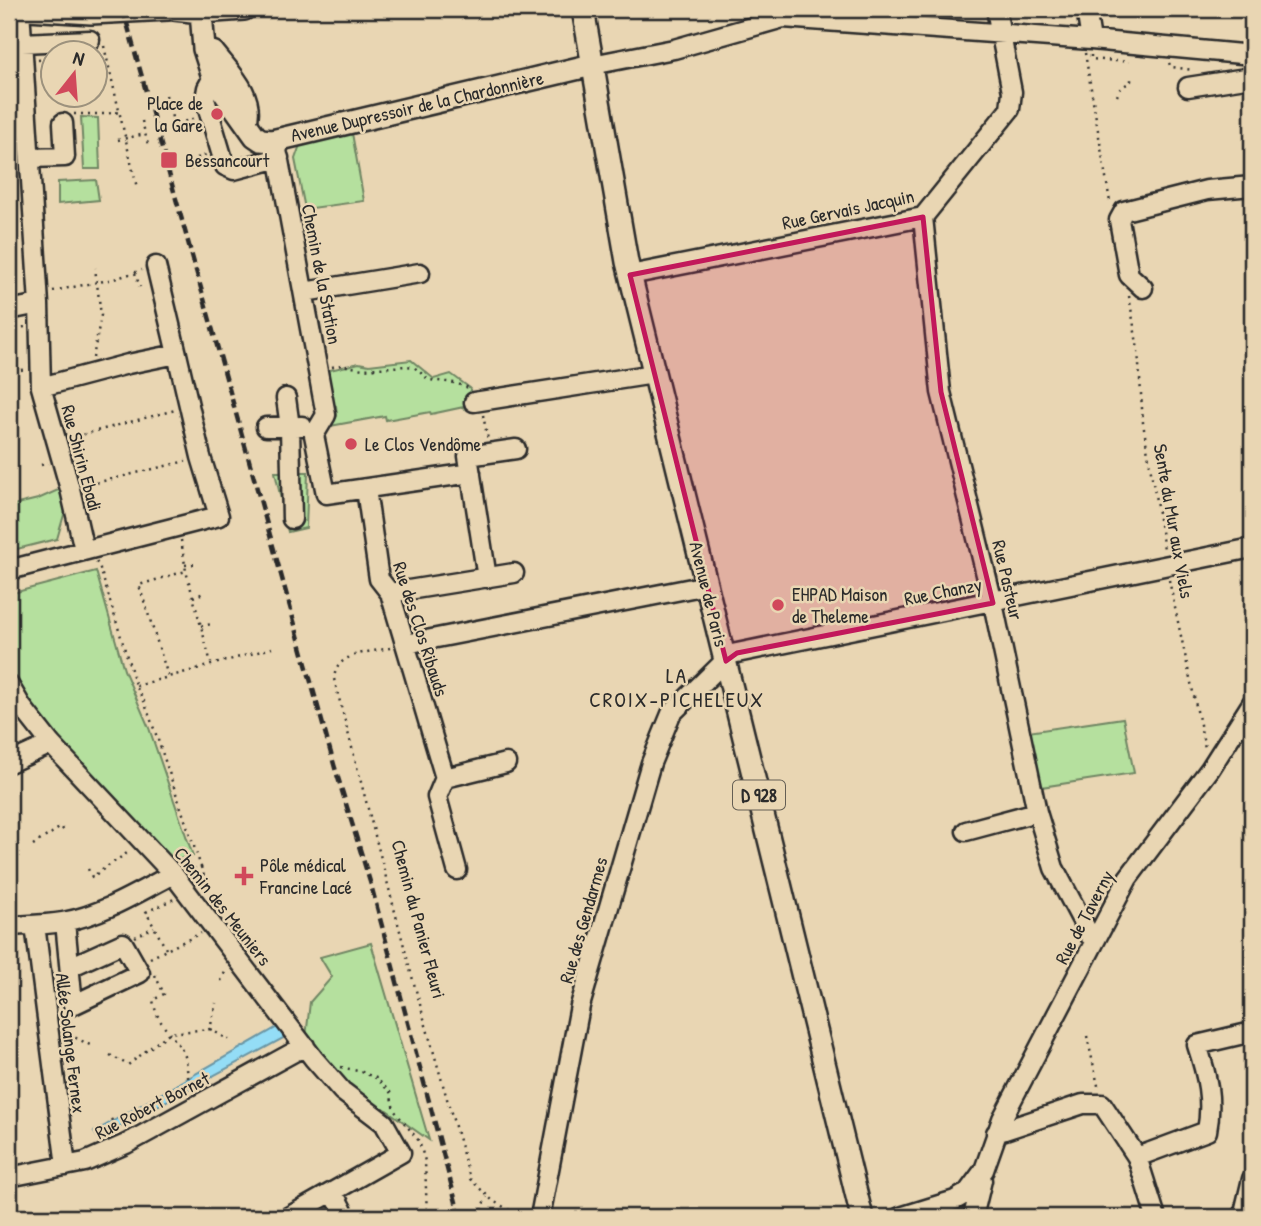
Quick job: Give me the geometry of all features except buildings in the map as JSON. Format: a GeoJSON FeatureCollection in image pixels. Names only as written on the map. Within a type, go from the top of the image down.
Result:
{"type":"FeatureCollection","features":[{"type":"Feature","properties":{"kind":"main road"},"geometry":{"type":"LineString","coordinates":[[28,9],[166,9],[201,12],[244,9]]}},
{"type":"Feature","properties":{"kind":"main road","name":"Avenue de Paris"},"geometry":{"type":"LineString","coordinates":[[583,9],[645,376],[707,585],[862,1217]]}},
{"type":"Feature","properties":{"kind":"main road","name":"Avenue Dupressoir de la Chardonnière"},"geometry":{"type":"LineString","coordinates":[[201,12],[204,50],[213,77],[255,136],[280,148],[592,65]]}},
{"type":"Feature","properties":{"kind":"street","name":"Rue Shirin Ebadi"},"geometry":{"type":"LineString","coordinates":[[20,9],[43,298],[41,387],[84,550]]}},
{"type":"Feature","properties":{"kind":"street","name":"Rue Gervais Jacquin"},"geometry":{"type":"LineString","coordinates":[[630,275],[923,217],[1010,109],[1012,92],[996,9]]}},
{"type":"Feature","properties":{"kind":"street"},"geometry":{"type":"LineString","coordinates":[[1086,9],[1087,40]]}},
{"type":"Feature","properties":{"kind":"street"},"geometry":{"type":"LineString","coordinates":[[592,65],[674,49],[783,18],[857,16],[1001,38],[1087,40],[1252,55]]}},
{"type":"Feature","properties":{"kind":"street"},"geometry":{"type":"LineString","coordinates":[[22,43],[38,43]]}},
{"type":"Feature","properties":{"kind":"street"},"geometry":{"type":"LineString","coordinates":[[204,50],[214,51],[246,93],[249,119],[247,124]]}},
{"type":"Feature","properties":{"kind":"street"},"geometry":{"type":"LineString","coordinates":[[213,77],[205,99],[225,166],[234,170],[280,148]]}},
{"type":"Feature","properties":{"kind":"street"},"geometry":{"type":"LineString","coordinates":[[1188,87],[1252,77]]}},
{"type":"Feature","properties":{"kind":"street"},"geometry":{"type":"LineString","coordinates":[[30,158],[65,157],[63,123]]}},
{"type":"Feature","properties":{"kind":"street","name":"Chemin de la Station"},"geometry":{"type":"LineString","coordinates":[[280,148],[319,369]]}},
{"type":"Feature","properties":{"kind":"street"},"geometry":{"type":"LineString","coordinates":[[1143,288],[1129,275],[1119,220],[1124,211],[1207,190],[1252,186]]}},
{"type":"Feature","properties":{"kind":"street","name":"Rue Pasteur"},"geometry":{"type":"LineString","coordinates":[[923,217],[941,392],[993,603],[1037,812],[1054,868],[1090,936],[1096,939]]}},
{"type":"Feature","properties":{"kind":"street"},"geometry":{"type":"LineString","coordinates":[[9,570],[219,516],[201,457],[156,266]]}},
{"type":"Feature","properties":{"kind":"street"},"geometry":{"type":"LineString","coordinates":[[304,292],[420,273]]}},
{"type":"Feature","properties":{"kind":"street"},"geometry":{"type":"LineString","coordinates":[[9,310],[43,298]]}},
{"type":"Feature","properties":{"kind":"street"},"geometry":{"type":"LineString","coordinates":[[41,387],[177,354]]}},
{"type":"Feature","properties":{"kind":"street"},"geometry":{"type":"LineString","coordinates":[[319,369],[314,435],[326,494],[471,472]]}},
{"type":"Feature","properties":{"kind":"street"},"geometry":{"type":"LineString","coordinates":[[478,402],[645,376]]}},
{"type":"Feature","properties":{"kind":"street"},"geometry":{"type":"LineString","coordinates":[[286,398],[315,422]]}},
{"type":"Feature","properties":{"kind":"street"},"geometry":{"type":"LineString","coordinates":[[266,427],[315,422]]}},
{"type":"Feature","properties":{"kind":"street"},"geometry":{"type":"LineString","coordinates":[[292,519],[290,472],[315,422]]}},
{"type":"Feature","properties":{"kind":"street"},"geometry":{"type":"LineString","coordinates":[[487,578],[468,456],[516,449]]}},
{"type":"Feature","properties":{"kind":"street","name":"Rue des Clos Ribauds"},"geometry":{"type":"LineString","coordinates":[[366,489],[379,579],[390,593],[400,646],[445,778],[437,797],[457,870]]}},
{"type":"Feature","properties":{"kind":"street","name":"Rue Chanzy"},"geometry":{"type":"LineString","coordinates":[[726,661],[732,654],[993,603],[1252,548]]}},
{"type":"Feature","properties":{"kind":"street"},"geometry":{"type":"LineString","coordinates":[[390,593],[514,573]]}},
{"type":"Feature","properties":{"kind":"street"},"geometry":{"type":"LineString","coordinates":[[400,646],[707,585]]}},
{"type":"Feature","properties":{"kind":"street","name":"Rue des Gendarmes"},"geometry":{"type":"LineString","coordinates":[[540,1217],[580,1006],[651,763],[671,714],[726,661]]}},
{"type":"Feature","properties":{"kind":"street","name":"Chemin des Meuniers"},"geometry":{"type":"LineString","coordinates":[[9,685],[22,707],[51,744],[173,874],[342,1091],[384,1123],[401,1153],[333,1192]]}},
{"type":"Feature","properties":{"kind":"street","name":"Rue de Taverny"},"geometry":{"type":"LineString","coordinates":[[973,1217],[996,1133],[1128,878],[1209,769],[1252,703]]}},
{"type":"Feature","properties":{"kind":"street"},"geometry":{"type":"LineString","coordinates":[[9,763],[51,744]]}},
{"type":"Feature","properties":{"kind":"street"},"geometry":{"type":"LineString","coordinates":[[445,778],[506,763]]}},
{"type":"Feature","properties":{"kind":"street"},"geometry":{"type":"LineString","coordinates":[[965,831],[1037,812]]}},
{"type":"Feature","properties":{"kind":"street"},"geometry":{"type":"LineString","coordinates":[[9,926],[65,922],[134,895],[173,874]]}},
{"type":"Feature","properties":{"kind":"street"},"geometry":{"type":"LineString","coordinates":[[65,922],[69,967],[73,1005],[140,973],[123,943],[69,967]]}},
{"type":"Feature","properties":{"kind":"street","name":"Allée Solange Fernex"},"geometry":{"type":"LineString","coordinates":[[35,925],[66,1166]]}},
{"type":"Feature","properties":{"kind":"street"},"geometry":{"type":"LineString","coordinates":[[1137,1157],[1208,1131],[1208,1079],[1197,1045],[1252,1032]]}},
{"type":"Feature","properties":{"kind":"street","name":"Rue Robert Bornet"},"geometry":{"type":"LineString","coordinates":[[9,1177],[85,1162],[126,1144],[305,1046]]}},
{"type":"Feature","properties":{"kind":"street"},"geometry":{"type":"LineString","coordinates":[[996,1133],[1083,1104],[1102,1104],[1137,1157],[1156,1217]]}},
{"type":"Feature","properties":{"kind":"street","name":"Rue de Taverny"},"geometry":{"type":"LineString","coordinates":[[900,1217],[955,1200],[967,1193],[984,1170]]}},
{"type":"Feature","properties":{"kind":"street"},"geometry":{"type":"LineString","coordinates":[[1243,1217],[1252,1179]]}},
{"type":"Feature","properties":{"kind":"street"},"geometry":{"type":"LineString","coordinates":[[288,1217],[333,1192],[346,1217]]}},
{"type":"Feature","properties":{"kind":"path"},"geometry":{"type":"LineString","coordinates":[[1087,40],[1111,204],[1121,214]]}},
{"type":"Feature","properties":{"kind":"path"},"geometry":{"type":"LineString","coordinates":[[1167,56],[1171,67],[1196,70]]}},
{"type":"Feature","properties":{"kind":"path"},"geometry":{"type":"LineString","coordinates":[[108,62],[137,188]]}},
{"type":"Feature","properties":{"kind":"path"},"geometry":{"type":"LineString","coordinates":[[1117,96],[1120,89],[1131,81],[1131,77]]}},
{"type":"Feature","properties":{"kind":"path"},"geometry":{"type":"LineString","coordinates":[[166,95],[174,125],[197,117],[200,127]]}},
{"type":"Feature","properties":{"kind":"path"},"geometry":{"type":"LineString","coordinates":[[142,121],[148,145]]}},
{"type":"Feature","properties":{"kind":"path"},"geometry":{"type":"LineString","coordinates":[[118,140],[145,134]]}},
{"type":"Feature","properties":{"kind":"path"},"geometry":{"type":"LineString","coordinates":[[190,170],[197,158],[206,155]]}},
{"type":"Feature","properties":{"kind":"path"},"geometry":{"type":"LineString","coordinates":[[43,298],[156,266]]}},
{"type":"Feature","properties":{"kind":"path"},"geometry":{"type":"LineString","coordinates":[[91,374],[100,315],[95,268]]}},
{"type":"Feature","properties":{"kind":"path"},"geometry":{"type":"LineString","coordinates":[[135,273],[140,287]]}},
{"type":"Feature","properties":{"kind":"path","name":"Sente du Mur aux Viels"},"geometry":{"type":"LineString","coordinates":[[1129,275],[1129,305],[1138,350],[1143,424],[1166,566],[1209,769]]}},
{"type":"Feature","properties":{"kind":"path","name":"Chemin de la Station"},"geometry":{"type":"LineString","coordinates":[[319,369],[341,365],[363,369],[406,366],[414,368],[429,380],[470,388],[478,402]]}},
{"type":"Feature","properties":{"kind":"path"},"geometry":{"type":"LineString","coordinates":[[478,402],[490,453]]}},
{"type":"Feature","properties":{"kind":"path"},"geometry":{"type":"LineString","coordinates":[[57,442],[189,406]]}},
{"type":"Feature","properties":{"kind":"path"},"geometry":{"type":"LineString","coordinates":[[70,489],[201,457]]}},
{"type":"Feature","properties":{"kind":"path"},"geometry":{"type":"LineString","coordinates":[[179,527],[186,570],[211,663]]}},
{"type":"Feature","properties":{"kind":"path"},"geometry":{"type":"LineString","coordinates":[[84,550],[99,565],[135,686],[153,727],[201,867],[173,874]]}},
{"type":"Feature","properties":{"kind":"path"},"geometry":{"type":"LineString","coordinates":[[185,565],[196,564]]}},
{"type":"Feature","properties":{"kind":"path"},"geometry":{"type":"LineString","coordinates":[[169,676],[139,585],[186,570]]}},
{"type":"Feature","properties":{"kind":"path"},"geometry":{"type":"LineString","coordinates":[[193,597],[204,593]]}},
{"type":"Feature","properties":{"kind":"path"},"geometry":{"type":"LineString","coordinates":[[201,626],[212,624]]}},
{"type":"Feature","properties":{"kind":"path","name":"Chemin du Panier Fleuri"},"geometry":{"type":"LineString","coordinates":[[400,646],[344,658],[335,668],[334,680],[411,973],[470,1179],[487,1197],[522,1217]]}},
{"type":"Feature","properties":{"kind":"path"},"geometry":{"type":"LineString","coordinates":[[135,686],[272,648]]}},
{"type":"Feature","properties":{"kind":"path"},"geometry":{"type":"LineString","coordinates":[[33,845],[61,827],[64,831]]}},
{"type":"Feature","properties":{"kind":"path"},"geometry":{"type":"LineString","coordinates":[[88,869],[92,877],[130,851]]}},
{"type":"Feature","properties":{"kind":"path"},"geometry":{"type":"LineString","coordinates":[[167,950],[146,912],[174,899]]}},
{"type":"Feature","properties":{"kind":"path"},"geometry":{"type":"LineString","coordinates":[[123,943],[155,927]]}},
{"type":"Feature","properties":{"kind":"path"},"geometry":{"type":"LineString","coordinates":[[135,965],[204,932]]}},
{"type":"Feature","properties":{"kind":"path"},"geometry":{"type":"LineString","coordinates":[[153,971],[164,994],[153,1000],[156,1016],[185,1055],[187,1079],[201,1104]]}},
{"type":"Feature","properties":{"kind":"path"},"geometry":{"type":"LineString","coordinates":[[210,1030],[216,1003]]}},
{"type":"Feature","properties":{"kind":"path"},"geometry":{"type":"LineString","coordinates":[[70,1017],[70,1035],[90,1045]]}},
{"type":"Feature","properties":{"kind":"path"},"geometry":{"type":"LineString","coordinates":[[110,1055],[128,1065],[169,1033],[210,1030],[229,1040]]}},
{"type":"Feature","properties":{"kind":"path"},"geometry":{"type":"LineString","coordinates":[[1087,1036],[1102,1104]]}},
{"type":"Feature","properties":{"kind":"path"},"geometry":{"type":"LineString","coordinates":[[481,1217],[481,1206],[487,1197]]}},
{"type":"Feature","properties":{"kind":"highlighted area"},"geometry":{"type":"Polygon","coordinates":[[[923,217],[941,392],[993,603],[737,653],[726,661],[630,275],[923,217]]]}},
{"type":"Feature","properties":{"kind":"green space"},"geometry":{"type":"Polygon","coordinates":[[[81,117],[98,118],[100,169],[84,169],[81,117]]]}},
{"type":"Feature","properties":{"kind":"green space"},"geometry":{"type":"Polygon","coordinates":[[[352,133],[364,201],[305,209],[295,159],[300,145],[352,133]]]}},
{"type":"Feature","properties":{"kind":"green space"},"geometry":{"type":"Polygon","coordinates":[[[96,180],[99,200],[58,204],[58,182],[96,180]]]}},
{"type":"Feature","properties":{"kind":"green space"},"geometry":{"type":"Polygon","coordinates":[[[411,360],[434,379],[451,374],[470,388],[476,407],[386,420],[385,416],[330,426],[337,416],[336,406],[330,403],[326,371],[359,363],[369,365],[411,360]]]}},
{"type":"Feature","properties":{"kind":"green space"},"geometry":{"type":"Polygon","coordinates":[[[275,472],[308,472],[306,528],[288,532],[275,472]]]}},
{"type":"Feature","properties":{"kind":"green space"},"geometry":{"type":"Polygon","coordinates":[[[67,486],[70,494],[57,539],[9,551],[9,506],[38,499],[67,486]]]}},
{"type":"Feature","properties":{"kind":"green space"},"geometry":{"type":"Polygon","coordinates":[[[96,571],[124,670],[149,728],[193,856],[171,861],[23,699],[9,674],[9,594],[96,571]]]}},
{"type":"Feature","properties":{"kind":"green space"},"geometry":{"type":"Polygon","coordinates":[[[1123,718],[1134,773],[1041,787],[1028,732],[1123,718]]]}},
{"type":"Feature","properties":{"kind":"green space"},"geometry":{"type":"Polygon","coordinates":[[[371,943],[429,1140],[385,1109],[342,1091],[305,1046],[310,1002],[332,977],[320,957],[371,943]]]}},
{"type":"Feature","properties":{"kind":"water"},"geometry":{"type":"Polygon","coordinates":[[[281,1025],[289,1035],[98,1138],[94,1132],[281,1025]]]}},
{"type":"Feature","properties":{"kind":"railway"},"geometry":{"type":"LineString","coordinates":[[123,9],[335,768],[371,885],[460,1217]]}},
{"type":"Feature","properties":{"kind":"place","name":"Place de la Gare"},"geometry":{"type":"Point","coordinates":[217,114]}},
{"type":"Feature","properties":{"kind":"place","name":"Bessancourt"},"geometry":{"type":"Point","coordinates":[169,160]}},
{"type":"Feature","properties":{"kind":"place","name":"Le Clos Vendôme"},"geometry":{"type":"Point","coordinates":[351,444]}},
{"type":"Feature","properties":{"kind":"place","name":"EHPAD Maison de Theleme"},"geometry":{"type":"Point","coordinates":[778,605]}},
{"type":"Feature","properties":{"kind":"place","name":"Pôle médical Francine Lacé"},"geometry":{"type":"Point","coordinates":[244,876]}},
{"type":"Feature","properties":{"kind":"district","name":"LA CROIX-PICHELEUX"},"geometry":{"type":"Point","coordinates":[677,687]}}]}
